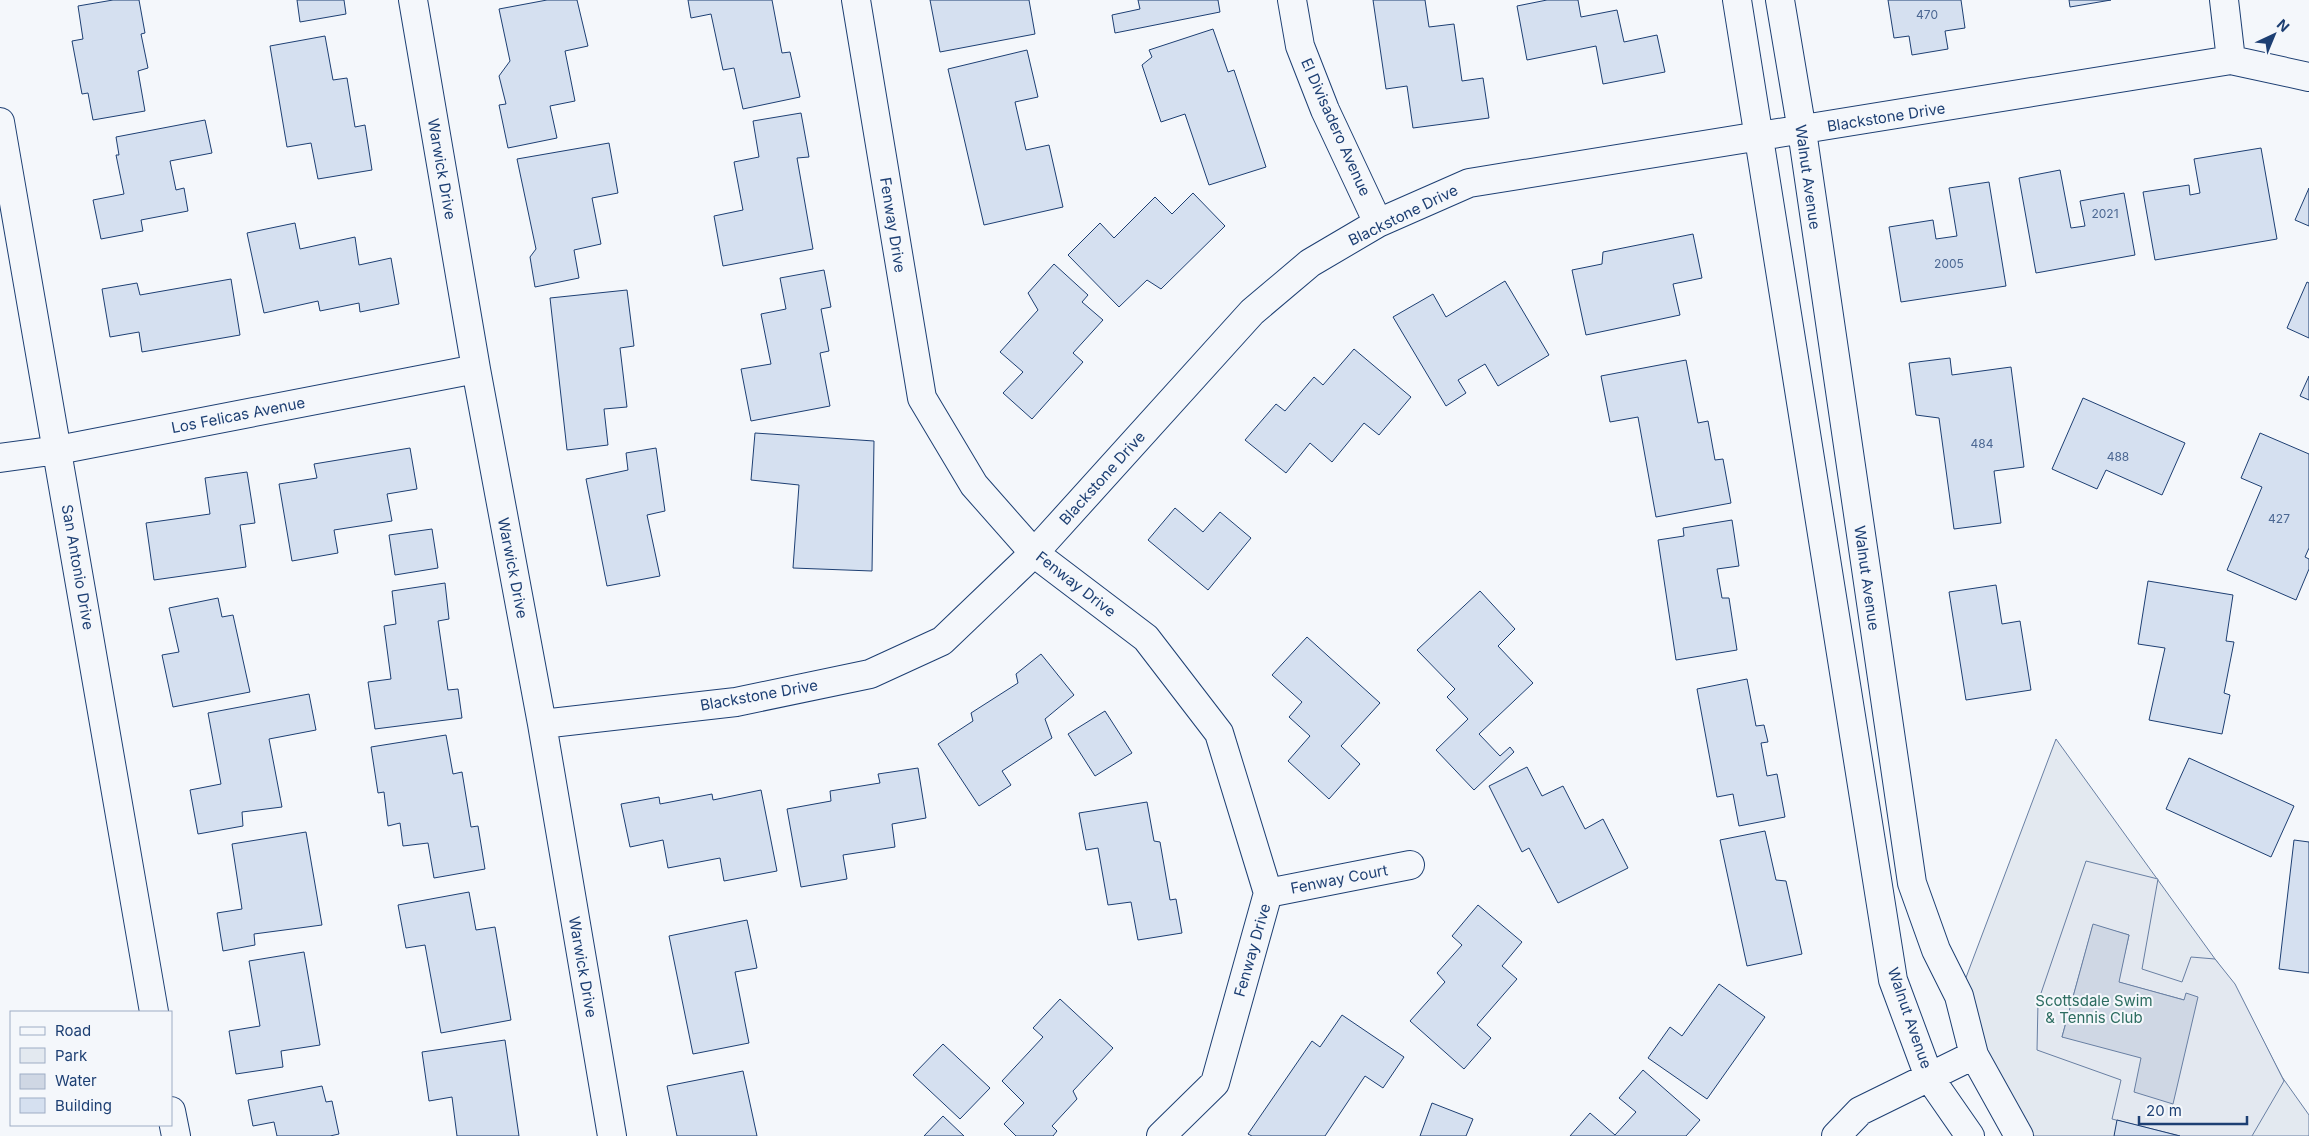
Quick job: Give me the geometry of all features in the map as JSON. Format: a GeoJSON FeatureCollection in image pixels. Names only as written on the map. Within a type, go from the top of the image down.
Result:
{"type":"FeatureCollection","features":[{"type":"Feature","properties":{"kind":"street","name":"Warwick Drive"},"geometry":{"type":"LineString","coordinates":[[414,0],[476,369],[542,724],[612,1136]]}},
{"type":"Feature","properties":{"kind":"street","name":"Fenway Drive"},"geometry":{"type":"LineString","coordinates":[[856,0],[922,398],[974,485],[1034,553],[1146,638],[1219,733],[1268,893],[1215,1083],[1161,1136]]}},
{"type":"Feature","properties":{"kind":"street","name":"El Divisadero Avenue"},"geometry":{"type":"LineString","coordinates":[[1292,0],[1300,46],[1325,110],[1378,223]]}},
{"type":"Feature","properties":{"kind":"street","name":"Walnut Avenue"},"geometry":{"type":"LineString","coordinates":[[1737,0],[1893,980],[1929,1077],[1970,1136]]}},
{"type":"Feature","properties":{"kind":"street","name":"Walnut Avenue"},"geometry":{"type":"LineString","coordinates":[[1780,0],[1802,131],[1912,883],[1936,950],[1958,996],[1974,1055],[2019,1136]]}},
{"type":"Feature","properties":{"kind":"street"},"geometry":{"type":"LineString","coordinates":[[2224,0],[2231,60]]}},
{"type":"Feature","properties":{"kind":"street","name":"Blackstone Drive"},"geometry":{"type":"LineString","coordinates":[[542,724],[736,702],[870,674],[942,640],[1034,553],[1252,312],[1310,263],[1378,223],[1469,183],[1802,131],[2231,60],[2309,77]]}},
{"type":"Feature","properties":{"kind":"street","name":"San Antonio Drive"},"geometry":{"type":"LineString","coordinates":[[0,122],[154,1011]]}},
{"type":"Feature","properties":{"kind":"street","name":"Los Felicas Avenue"},"geometry":{"type":"LineString","coordinates":[[0,458],[58,450],[476,369]]}},
{"type":"Feature","properties":{"kind":"street","name":"Fenway Court"},"geometry":{"type":"LineString","coordinates":[[1268,893],[1410,865]]}},
{"type":"Feature","properties":{"kind":"street"},"geometry":{"type":"LineString","coordinates":[[1836,1136],[1860,1111],[1974,1055]]}},
{"type":"Feature","properties":{"kind":"street"},"geometry":{"type":"LineString","coordinates":[[172,1116],[176,1136]]}},
{"type":"Feature","properties":{"kind":"green space","name":"Scottsdale Swim & Tennis Club"},"geometry":{"type":"Polygon","coordinates":[[[2056,739],[2236,988],[2282,1077],[2309,1115],[2309,1136],[2019,1136],[1959,996],[2056,739]]]}},
{"type":"Feature","properties":{"kind":"shaded area"},"geometry":{"type":"Polygon","coordinates":[[[2086,861],[2158,879],[2142,969],[2182,982],[2191,957],[2215,959],[2235,984],[2284,1081],[2252,1136],[2180,1136],[2112,1119],[2121,1080],[2037,1050],[2038,1002],[2086,861]],[[2093,925],[2062,1037],[2184,1000],[2118,982],[2129,935],[2093,925]]]}},
{"type":"Feature","properties":{"kind":"water"},"geometry":{"type":"Polygon","coordinates":[[[2093,924],[2129,935],[2119,982],[2184,1000],[2186,993],[2198,997],[2173,1104],[2134,1092],[2141,1058],[2062,1037],[2093,924]]]}},
{"type":"Feature","properties":{"kind":"building"},"geometry":{"type":"Polygon","coordinates":[[[113,0],[139,0],[145,33],[141,34],[148,68],[138,71],[145,111],[93,120],[88,93],[82,94],[72,41],[83,39],[78,6],[113,0]]]}},
{"type":"Feature","properties":{"kind":"building"},"geometry":{"type":"Polygon","coordinates":[[[297,0],[344,0],[346,14],[300,22],[297,0]]]}},
{"type":"Feature","properties":{"kind":"building"},"geometry":{"type":"Polygon","coordinates":[[[547,0],[577,0],[588,46],[565,51],[575,101],[550,106],[557,138],[508,148],[499,105],[506,104],[499,76],[510,61],[499,9],[547,0]]]}},
{"type":"Feature","properties":{"kind":"building"},"geometry":{"type":"Polygon","coordinates":[[[688,0],[772,0],[782,53],[790,52],[800,97],[743,109],[734,68],[723,70],[711,14],[691,18],[688,0]]]}},
{"type":"Feature","properties":{"kind":"building"},"geometry":{"type":"Polygon","coordinates":[[[930,0],[1029,0],[1035,34],[940,52],[930,0]]]}},
{"type":"Feature","properties":{"kind":"building"},"geometry":{"type":"Polygon","coordinates":[[[1138,0],[1218,0],[1220,12],[1115,33],[1112,15],[1140,9],[1138,0]]]}},
{"type":"Feature","properties":{"kind":"building"},"geometry":{"type":"Polygon","coordinates":[[[1373,0],[1425,0],[1429,27],[1454,24],[1462,81],[1483,78],[1489,118],[1413,128],[1407,86],[1386,89],[1373,0]]]}},
{"type":"Feature","properties":{"kind":"building"},"geometry":{"type":"Polygon","coordinates":[[[1547,0],[1578,0],[1581,17],[1617,10],[1624,42],[1657,35],[1665,72],[1603,84],[1596,46],[1527,60],[1517,6],[1547,0]]]}},
{"type":"Feature","properties":{"kind":"building"},"geometry":{"type":"Polygon","coordinates":[[[1888,0],[1961,0],[1965,28],[1945,31],[1948,49],[1912,55],[1909,36],[1894,38],[1888,0]]]}},
{"type":"Feature","properties":{"kind":"building"},"geometry":{"type":"Polygon","coordinates":[[[2069,0],[2111,0],[2070,7],[2069,0]]]}},
{"type":"Feature","properties":{"kind":"building"},"geometry":{"type":"Polygon","coordinates":[[[1213,29],[1228,72],[1234,70],[1266,167],[1209,185],[1185,114],[1161,122],[1142,65],[1152,57],[1149,50],[1213,29]]]}},
{"type":"Feature","properties":{"kind":"building"},"geometry":{"type":"Polygon","coordinates":[[[325,36],[333,80],[347,78],[355,127],[365,125],[372,170],[318,179],[311,143],[287,147],[270,46],[325,36]]]}},
{"type":"Feature","properties":{"kind":"building"},"geometry":{"type":"Polygon","coordinates":[[[1027,50],[1038,97],[1015,102],[1026,150],[1049,145],[1063,207],[984,225],[948,69],[1027,50]]]}},
{"type":"Feature","properties":{"kind":"building"},"geometry":{"type":"Polygon","coordinates":[[[801,113],[809,157],[797,158],[813,249],[723,266],[714,216],[743,210],[734,162],[759,157],[753,121],[801,113]]]}},
{"type":"Feature","properties":{"kind":"building"},"geometry":{"type":"Polygon","coordinates":[[[205,120],[212,153],[170,161],[176,190],[184,188],[188,211],[141,220],[143,231],[101,239],[93,200],[124,194],[116,155],[119,155],[116,137],[205,120]]]}},
{"type":"Feature","properties":{"kind":"building"},"geometry":{"type":"Polygon","coordinates":[[[609,143],[618,193],[592,198],[601,244],[574,250],[579,278],[535,287],[530,257],[536,249],[517,159],[609,143]]]}},
{"type":"Feature","properties":{"kind":"building"},"geometry":{"type":"Polygon","coordinates":[[[2261,148],[2277,239],[2155,260],[2143,192],[2189,185],[2190,195],[2200,193],[2194,159],[2261,148]]]}},
{"type":"Feature","properties":{"kind":"building"},"geometry":{"type":"Polygon","coordinates":[[[2060,170],[2071,228],[2085,226],[2080,201],[2124,193],[2135,255],[2036,273],[2019,178],[2060,170]]]}},
{"type":"Feature","properties":{"kind":"building"},"geometry":{"type":"Polygon","coordinates":[[[1989,182],[2006,286],[1901,302],[1889,227],[1933,220],[1936,239],[1957,236],[1949,188],[1989,182]]]}},
{"type":"Feature","properties":{"kind":"building"},"geometry":{"type":"Polygon","coordinates":[[[2309,188],[2309,226],[2295,220],[2309,188]]]}},
{"type":"Feature","properties":{"kind":"building"},"geometry":{"type":"Polygon","coordinates":[[[1193,193],[1225,226],[1161,289],[1147,280],[1119,307],[1068,255],[1100,223],[1114,238],[1155,197],[1172,214],[1193,193]]]}},
{"type":"Feature","properties":{"kind":"building"},"geometry":{"type":"Polygon","coordinates":[[[295,223],[300,249],[355,237],[359,265],[391,258],[399,304],[360,312],[359,303],[320,311],[318,301],[264,313],[247,233],[295,223]]]}},
{"type":"Feature","properties":{"kind":"building"},"geometry":{"type":"Polygon","coordinates":[[[1693,234],[1702,278],[1673,284],[1680,315],[1586,335],[1572,270],[1602,264],[1603,252],[1693,234]]]}},
{"type":"Feature","properties":{"kind":"building"},"geometry":{"type":"Polygon","coordinates":[[[1054,264],[1088,295],[1082,302],[1103,320],[1073,353],[1083,362],[1032,419],[1003,393],[1023,372],[1000,352],[1038,310],[1028,293],[1054,264]]]}},
{"type":"Feature","properties":{"kind":"building"},"geometry":{"type":"Polygon","coordinates":[[[824,270],[831,307],[821,309],[829,351],[820,353],[830,406],[751,421],[741,369],[771,364],[761,314],[786,309],[780,278],[824,270]]]}},
{"type":"Feature","properties":{"kind":"building"},"geometry":{"type":"Polygon","coordinates":[[[231,279],[240,335],[142,352],[139,332],[110,337],[102,289],[137,283],[140,295],[231,279]]]}},
{"type":"Feature","properties":{"kind":"building"},"geometry":{"type":"Polygon","coordinates":[[[1505,281],[1549,355],[1498,386],[1485,364],[1458,380],[1466,393],[1446,406],[1393,317],[1433,294],[1446,317],[1505,281]]]}},
{"type":"Feature","properties":{"kind":"building"},"geometry":{"type":"Polygon","coordinates":[[[2307,282],[2309,283],[2309,338],[2287,328],[2307,282]]]}},
{"type":"Feature","properties":{"kind":"building"},"geometry":{"type":"Polygon","coordinates":[[[627,290],[634,346],[620,348],[627,407],[604,409],[608,445],[567,450],[550,298],[627,290]]]}},
{"type":"Feature","properties":{"kind":"building"},"geometry":{"type":"Polygon","coordinates":[[[1354,349],[1411,397],[1379,435],[1364,423],[1332,462],[1310,443],[1286,473],[1245,440],[1276,404],[1285,411],[1314,377],[1323,385],[1354,349]]]}},
{"type":"Feature","properties":{"kind":"building"},"geometry":{"type":"Polygon","coordinates":[[[1950,358],[1952,375],[2011,367],[2024,467],[1994,471],[2001,523],[1954,529],[1939,418],[1916,415],[1909,363],[1950,358]]]}},
{"type":"Feature","properties":{"kind":"building"},"geometry":{"type":"Polygon","coordinates":[[[1686,360],[1698,423],[1708,421],[1715,460],[1723,459],[1731,503],[1656,517],[1638,417],[1610,422],[1601,376],[1686,360]]]}},
{"type":"Feature","properties":{"kind":"building"},"geometry":{"type":"Polygon","coordinates":[[[2309,376],[2309,400],[2300,396],[2309,376]]]}},
{"type":"Feature","properties":{"kind":"building"},"geometry":{"type":"Polygon","coordinates":[[[2083,398],[2185,443],[2162,495],[2106,470],[2097,489],[2052,469],[2083,398]]]}},
{"type":"Feature","properties":{"kind":"building"},"geometry":{"type":"Polygon","coordinates":[[[755,433],[874,441],[872,571],[793,568],[799,485],[751,480],[755,433]]]}},
{"type":"Feature","properties":{"kind":"building"},"geometry":{"type":"Polygon","coordinates":[[[2260,433],[2309,454],[2309,548],[2305,557],[2309,559],[2309,569],[2296,600],[2227,570],[2262,487],[2241,478],[2260,433]]]}},
{"type":"Feature","properties":{"kind":"building"},"geometry":{"type":"Polygon","coordinates":[[[410,448],[417,489],[387,494],[392,521],[334,530],[338,553],[292,561],[279,484],[317,478],[314,464],[410,448]]]}},
{"type":"Feature","properties":{"kind":"building"},"geometry":{"type":"Polygon","coordinates":[[[656,448],[665,511],[647,515],[660,576],[607,586],[586,479],[628,470],[626,453],[656,448]]]}},
{"type":"Feature","properties":{"kind":"building"},"geometry":{"type":"Polygon","coordinates":[[[247,472],[255,523],[240,525],[246,567],[154,580],[146,523],[210,514],[205,478],[247,472]]]}},
{"type":"Feature","properties":{"kind":"building"},"geometry":{"type":"Polygon","coordinates":[[[1175,508],[1203,532],[1220,512],[1251,538],[1208,590],[1148,540],[1175,508]]]}},
{"type":"Feature","properties":{"kind":"building"},"geometry":{"type":"Polygon","coordinates":[[[1732,520],[1739,566],[1717,569],[1722,598],[1729,598],[1737,650],[1676,660],[1658,540],[1684,536],[1683,528],[1732,520]]]}},
{"type":"Feature","properties":{"kind":"building"},"geometry":{"type":"Polygon","coordinates":[[[432,529],[438,568],[395,575],[389,535],[432,529]]]}},
{"type":"Feature","properties":{"kind":"building"},"geometry":{"type":"Polygon","coordinates":[[[2148,581],[2233,595],[2226,641],[2234,642],[2224,693],[2230,695],[2222,734],[2149,720],[2165,648],[2138,644],[2148,581]]]}},
{"type":"Feature","properties":{"kind":"building"},"geometry":{"type":"Polygon","coordinates":[[[445,583],[449,619],[438,621],[448,690],[458,689],[462,718],[375,729],[368,682],[391,679],[384,626],[396,624],[392,591],[445,583]]]}},
{"type":"Feature","properties":{"kind":"building"},"geometry":{"type":"Polygon","coordinates":[[[1996,585],[2002,624],[2020,621],[2031,690],[1966,700],[1949,592],[1996,585]]]}},
{"type":"Feature","properties":{"kind":"building"},"geometry":{"type":"Polygon","coordinates":[[[1480,591],[1515,629],[1498,646],[1533,683],[1479,734],[1500,756],[1510,747],[1514,752],[1474,790],[1436,750],[1468,719],[1447,697],[1455,689],[1417,650],[1480,591]]]}},
{"type":"Feature","properties":{"kind":"building"},"geometry":{"type":"Polygon","coordinates":[[[218,598],[222,617],[233,615],[250,692],[173,707],[162,655],[179,652],[169,608],[218,598]]]}},
{"type":"Feature","properties":{"kind":"building"},"geometry":{"type":"Polygon","coordinates":[[[1307,637],[1380,703],[1341,746],[1360,764],[1329,799],[1288,761],[1310,736],[1289,717],[1302,702],[1272,675],[1307,637]]]}},
{"type":"Feature","properties":{"kind":"building"},"geometry":{"type":"Polygon","coordinates":[[[1041,654],[1074,695],[1045,719],[1052,738],[1002,771],[1011,785],[979,806],[938,744],[973,721],[971,713],[1018,683],[1016,674],[1041,654]]]}},
{"type":"Feature","properties":{"kind":"building"},"geometry":{"type":"Polygon","coordinates":[[[1747,679],[1756,726],[1764,725],[1768,742],[1761,743],[1767,776],[1777,774],[1785,817],[1739,826],[1733,794],[1717,797],[1697,689],[1747,679]]]}},
{"type":"Feature","properties":{"kind":"building"},"geometry":{"type":"Polygon","coordinates":[[[309,694],[316,730],[269,739],[282,807],[242,812],[243,826],[198,834],[190,790],[221,784],[208,713],[309,694]]]}},
{"type":"Feature","properties":{"kind":"building"},"geometry":{"type":"Polygon","coordinates":[[[1105,711],[1132,753],[1095,776],[1068,734],[1105,711]]]}},
{"type":"Feature","properties":{"kind":"building"},"geometry":{"type":"Polygon","coordinates":[[[446,735],[453,774],[462,772],[471,827],[478,826],[485,869],[434,878],[428,843],[403,846],[400,823],[388,826],[384,792],[378,793],[371,747],[446,735]]]}},
{"type":"Feature","properties":{"kind":"building"},"geometry":{"type":"Polygon","coordinates":[[[2189,758],[2294,806],[2271,857],[2166,809],[2189,758]]]}},
{"type":"Feature","properties":{"kind":"building"},"geometry":{"type":"Polygon","coordinates":[[[1527,767],[1542,796],[1563,786],[1585,829],[1603,819],[1628,868],[1558,903],[1529,848],[1522,852],[1489,786],[1527,767]]]}},
{"type":"Feature","properties":{"kind":"building"},"geometry":{"type":"Polygon","coordinates":[[[918,768],[926,818],[892,824],[895,847],[843,855],[847,879],[801,887],[787,809],[831,801],[830,791],[880,783],[878,774],[918,768]]]}},
{"type":"Feature","properties":{"kind":"building"},"geometry":{"type":"Polygon","coordinates":[[[761,790],[777,871],[724,881],[720,858],[668,868],[663,840],[630,847],[621,804],[659,797],[660,804],[712,794],[713,800],[761,790]]]}},
{"type":"Feature","properties":{"kind":"building"},"geometry":{"type":"Polygon","coordinates":[[[1147,802],[1154,841],[1160,842],[1170,900],[1176,899],[1182,933],[1138,940],[1131,902],[1108,905],[1098,848],[1086,850],[1079,813],[1147,802]]]}},
{"type":"Feature","properties":{"kind":"building"},"geometry":{"type":"Polygon","coordinates":[[[1765,831],[1776,880],[1786,881],[1802,954],[1747,966],[1720,840],[1765,831]]]}},
{"type":"Feature","properties":{"kind":"building"},"geometry":{"type":"Polygon","coordinates":[[[306,832],[322,925],[254,934],[255,945],[223,951],[217,913],[242,909],[232,844],[306,832]]]}},
{"type":"Feature","properties":{"kind":"building"},"geometry":{"type":"Polygon","coordinates":[[[2294,840],[2309,842],[2309,973],[2279,969],[2294,840]]]}},
{"type":"Feature","properties":{"kind":"building"},"geometry":{"type":"Polygon","coordinates":[[[469,892],[476,930],[495,927],[511,1020],[441,1033],[425,945],[406,948],[398,905],[469,892]]]}},
{"type":"Feature","properties":{"kind":"building"},"geometry":{"type":"Polygon","coordinates":[[[1478,905],[1522,942],[1502,966],[1517,979],[1477,1025],[1491,1038],[1464,1069],[1410,1021],[1445,982],[1437,973],[1462,945],[1452,936],[1478,905]]]}},
{"type":"Feature","properties":{"kind":"building"},"geometry":{"type":"Polygon","coordinates":[[[747,920],[757,968],[735,972],[749,1043],[693,1054],[669,936],[747,920]]]}},
{"type":"Feature","properties":{"kind":"building"},"geometry":{"type":"Polygon","coordinates":[[[304,952],[320,1045],[281,1051],[283,1067],[236,1074],[229,1031],[260,1026],[249,961],[304,952]]]}},
{"type":"Feature","properties":{"kind":"building"},"geometry":{"type":"Polygon","coordinates":[[[1719,984],[1765,1017],[1707,1099],[1648,1058],[1670,1027],[1682,1036],[1719,984]]]}},
{"type":"Feature","properties":{"kind":"building"},"geometry":{"type":"Polygon","coordinates":[[[1060,999],[1113,1048],[1073,1091],[1077,1099],[1052,1126],[1057,1131],[1053,1136],[1016,1136],[1004,1124],[1024,1103],[1002,1081],[1043,1037],[1033,1028],[1060,999]]]}},
{"type":"Feature","properties":{"kind":"building"},"geometry":{"type":"Polygon","coordinates":[[[1342,1015],[1404,1057],[1383,1088],[1365,1076],[1325,1136],[1252,1136],[1248,1134],[1312,1041],[1320,1047],[1342,1015]]]}},
{"type":"Feature","properties":{"kind":"building"},"geometry":{"type":"Polygon","coordinates":[[[505,1040],[519,1136],[457,1136],[452,1097],[429,1101],[422,1052],[505,1040]]]}},
{"type":"Feature","properties":{"kind":"building"},"geometry":{"type":"Polygon","coordinates":[[[943,1044],[990,1088],[960,1119],[913,1075],[943,1044]]]}},
{"type":"Feature","properties":{"kind":"building"},"geometry":{"type":"Polygon","coordinates":[[[1643,1070],[1700,1120],[1686,1136],[1570,1136],[1590,1113],[1615,1135],[1636,1112],[1619,1098],[1643,1070]]]}},
{"type":"Feature","properties":{"kind":"building"},"geometry":{"type":"Polygon","coordinates":[[[743,1071],[757,1136],[677,1136],[667,1086],[743,1071]]]}},
{"type":"Feature","properties":{"kind":"building"},"geometry":{"type":"Polygon","coordinates":[[[322,1086],[326,1102],[332,1101],[339,1134],[330,1136],[277,1136],[274,1122],[253,1126],[248,1100],[322,1086]]]}},
{"type":"Feature","properties":{"kind":"building"},"geometry":{"type":"Polygon","coordinates":[[[1432,1103],[1473,1119],[1466,1136],[1420,1136],[1432,1103]]]}},
{"type":"Feature","properties":{"kind":"building"},"geometry":{"type":"Polygon","coordinates":[[[943,1116],[964,1136],[924,1136],[943,1116]]]}},
{"type":"Feature","properties":{"kind":"building"},"geometry":{"type":"Polygon","coordinates":[[[2117,1120],[2180,1136],[2114,1136],[2117,1120]]]}}]}
